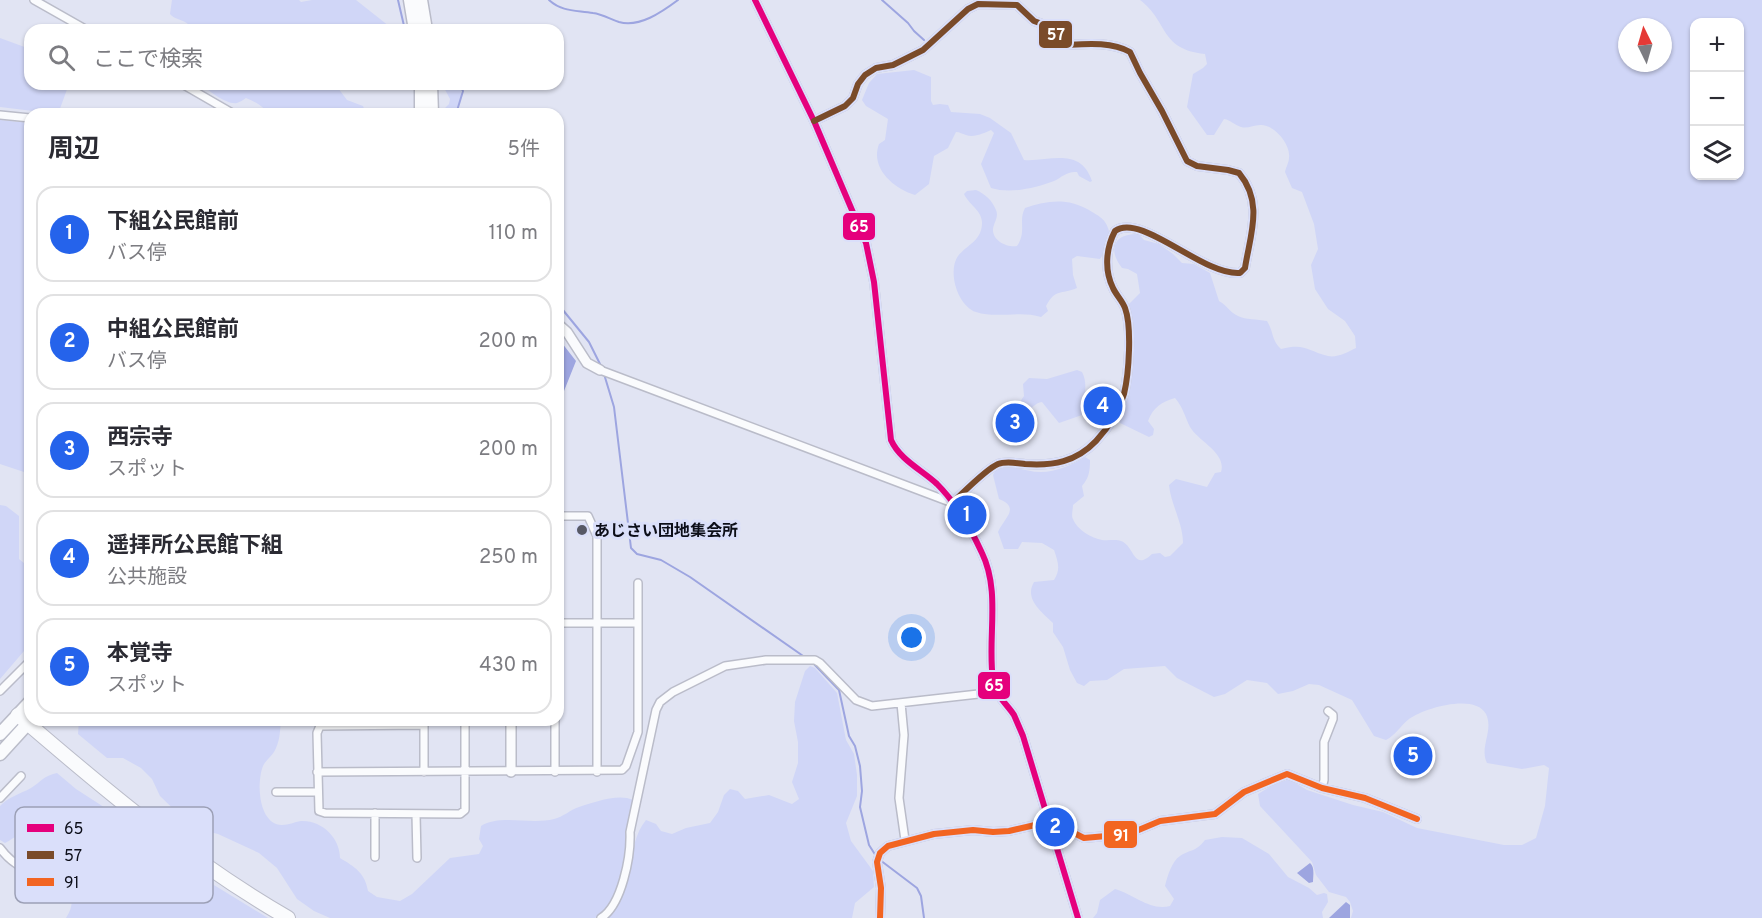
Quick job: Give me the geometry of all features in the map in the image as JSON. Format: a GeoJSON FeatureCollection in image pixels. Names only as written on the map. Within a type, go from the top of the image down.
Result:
{"type":"FeatureCollection","features":[{"type":"Feature","properties":{"kind":"highway"},"geometry":{"type":"LineString","coordinates":[[410,0],[414,24]]}},
{"type":"Feature","properties":{"kind":"highway"},"geometry":{"type":"LineString","coordinates":[[421,0],[425,24]]}},
{"type":"Feature","properties":{"kind":"highway"},"geometry":{"type":"LineString","coordinates":[[421,90],[421,108]]}},
{"type":"Feature","properties":{"kind":"highway"},"geometry":{"type":"LineString","coordinates":[[431,90],[432,108]]}},
{"type":"Feature","properties":{"kind":"highway"},"geometry":{"type":"LineString","coordinates":[[0,734],[24,720]]}},
{"type":"Feature","properties":{"kind":"highway"},"geometry":{"type":"LineString","coordinates":[[0,754],[24,722]]}},
{"type":"Feature","properties":{"kind":"highway"},"geometry":{"type":"LineString","coordinates":[[34,726],[127,807]]}},
{"type":"Feature","properties":{"kind":"highway"},"geometry":{"type":"LineString","coordinates":[[213,872],[288,918]]}},
{"type":"Feature","properties":{"kind":"street"},"geometry":{"type":"LineString","coordinates":[[34,0],[76,24]]}},
{"type":"Feature","properties":{"kind":"street"},"geometry":{"type":"LineString","coordinates":[[755,0],[814,120],[861,228],[871,261],[891,440],[899,453],[934,482],[952,503],[977,544],[988,569],[992,598],[993,682],[996,692],[1013,714],[1023,736],[1078,918]]}},
{"type":"Feature","properties":{"kind":"street"},"geometry":{"type":"LineString","coordinates":[[814,120],[845,106],[853,98],[858,84],[865,75],[876,68],[893,64],[923,50],[968,9],[978,4],[1010,4],[1021,8],[1034,21],[1045,25],[1064,45],[1090,44],[1122,48],[1130,52],[1187,161],[1197,166],[1228,170],[1239,174],[1250,195],[1254,207],[1254,220],[1245,268],[1240,273],[1211,267],[1142,230],[1125,226],[1115,231],[1106,262],[1112,287],[1125,306],[1130,324],[1124,393],[1112,420],[1095,441],[1075,458],[1064,462],[1034,464],[1008,462],[996,465],[952,503]]}},
{"type":"Feature","properties":{"kind":"street"},"geometry":{"type":"LineString","coordinates":[[192,90],[224,108]]}},
{"type":"Feature","properties":{"kind":"street"},"geometry":{"type":"LineString","coordinates":[[0,115],[24,117]]}},
{"type":"Feature","properties":{"kind":"street"},"geometry":{"type":"LineString","coordinates":[[564,329],[587,363],[604,372],[952,503]]}},
{"type":"Feature","properties":{"kind":"street"},"geometry":{"type":"LineString","coordinates":[[564,516],[588,516],[597,536],[597,772]]}},
{"type":"Feature","properties":{"kind":"street"},"geometry":{"type":"LineString","coordinates":[[317,772],[618,772],[625,768],[638,737],[638,583]]}},
{"type":"Feature","properties":{"kind":"street"},"geometry":{"type":"LineString","coordinates":[[564,624],[638,623]]}},
{"type":"Feature","properties":{"kind":"street"},"geometry":{"type":"LineString","coordinates":[[601,918],[608,914],[617,900],[631,848],[630,832],[652,724],[660,702],[677,690],[725,666],[766,660],[813,660],[820,663],[856,700],[872,706],[996,692]]}},
{"type":"Feature","properties":{"kind":"street"},"geometry":{"type":"LineString","coordinates":[[0,691],[24,667]]}},
{"type":"Feature","properties":{"kind":"street"},"geometry":{"type":"LineString","coordinates":[[901,703],[904,735],[899,798],[905,840]]}},
{"type":"Feature","properties":{"kind":"street"},"geometry":{"type":"LineString","coordinates":[[1322,788],[1324,742],[1333,719],[1328,711]]}},
{"type":"Feature","properties":{"kind":"street"},"geometry":{"type":"LineString","coordinates":[[320,726],[317,733],[317,772],[318,809],[322,813],[460,814],[465,810],[465,726]]}},
{"type":"Feature","properties":{"kind":"street"},"geometry":{"type":"LineString","coordinates":[[424,726],[424,772]]}},
{"type":"Feature","properties":{"kind":"street"},"geometry":{"type":"LineString","coordinates":[[510,726],[511,772]]}},
{"type":"Feature","properties":{"kind":"street"},"geometry":{"type":"LineString","coordinates":[[555,726],[555,772]]}},
{"type":"Feature","properties":{"kind":"street"},"geometry":{"type":"LineString","coordinates":[[880,918],[881,888],[877,859],[886,847],[905,840],[948,832],[1008,831],[1036,826],[1048,820],[1057,820],[1065,824],[1072,832],[1084,837],[1130,834],[1160,821],[1215,814],[1244,792],[1287,774],[1322,788],[1365,798],[1417,819]]}},
{"type":"Feature","properties":{"kind":"street"},"geometry":{"type":"LineString","coordinates":[[0,798],[21,776]]}},
{"type":"Feature","properties":{"kind":"street"},"geometry":{"type":"LineString","coordinates":[[276,792],[318,792]]}},
{"type":"Feature","properties":{"kind":"street"},"geometry":{"type":"LineString","coordinates":[[375,813],[375,857]]}},
{"type":"Feature","properties":{"kind":"street"},"geometry":{"type":"LineString","coordinates":[[416,814],[417,858]]}},
{"type":"Feature","properties":{"kind":"street"},"geometry":{"type":"LineString","coordinates":[[0,848],[15,862]]}},
{"type":"Feature","properties":{"kind":"shaded area"},"geometry":{"type":"Polygon","coordinates":[[[172,0],[299,0],[301,2],[356,0],[386,24],[187,24],[170,14],[172,0]]]}},
{"type":"Feature","properties":{"kind":"shaded area"},"geometry":{"type":"Polygon","coordinates":[[[1140,0],[1762,0],[1762,918],[1351,918],[1353,911],[1350,902],[1346,897],[1329,892],[1316,875],[1312,862],[1260,806],[1258,794],[1289,779],[1307,790],[1383,812],[1417,828],[1504,845],[1522,845],[1536,838],[1545,806],[1549,768],[1544,765],[1522,769],[1487,763],[1485,751],[1488,720],[1480,708],[1471,704],[1449,704],[1416,715],[1386,740],[1374,736],[1352,700],[1319,685],[1309,684],[1278,694],[1267,683],[1247,680],[1225,694],[1214,697],[1177,678],[1165,666],[1124,669],[1107,680],[1090,681],[1084,686],[1077,683],[1070,670],[1063,647],[1053,632],[1053,623],[1035,604],[1031,594],[1034,582],[1054,580],[1058,572],[1058,565],[1054,550],[1042,543],[1022,542],[1018,549],[1004,549],[998,532],[1010,510],[1006,502],[999,499],[993,475],[995,471],[1012,467],[1047,472],[1064,468],[1085,457],[1090,460],[1089,474],[1082,486],[1084,496],[1073,505],[1072,516],[1075,523],[1085,533],[1094,537],[1121,541],[1141,560],[1152,554],[1160,553],[1165,557],[1170,556],[1183,543],[1169,485],[1176,479],[1207,487],[1215,473],[1221,472],[1222,465],[1216,453],[1190,427],[1175,398],[1162,403],[1152,412],[1148,421],[1154,429],[1153,435],[1149,437],[1120,423],[1117,418],[1132,358],[1134,334],[1127,306],[1140,293],[1137,274],[1122,268],[1117,261],[1114,249],[1119,239],[1130,234],[1139,234],[1144,240],[1159,244],[1182,263],[1194,264],[1210,273],[1219,301],[1238,316],[1267,321],[1281,349],[1301,347],[1335,356],[1356,348],[1355,336],[1345,321],[1328,309],[1315,289],[1311,265],[1318,249],[1314,224],[1302,192],[1292,188],[1285,172],[1289,153],[1284,141],[1271,128],[1257,125],[1244,127],[1224,119],[1214,135],[1207,135],[1187,107],[1193,74],[1207,64],[1205,54],[1190,51],[1172,41],[1156,17],[1140,0]]]}},
{"type":"Feature","properties":{"kind":"shaded area"},"geometry":{"type":"Polygon","coordinates":[[[0,38],[24,47],[24,90],[67,90],[60,108],[24,108],[24,110],[0,107],[0,38]]]}},
{"type":"Feature","properties":{"kind":"shaded area"},"geometry":{"type":"Polygon","coordinates":[[[914,70],[931,77],[933,105],[948,105],[951,112],[980,114],[990,118],[1011,133],[1024,160],[1063,158],[1072,160],[1080,163],[1087,170],[1092,181],[1073,172],[1031,188],[998,190],[991,188],[981,164],[994,133],[991,130],[969,136],[956,132],[948,148],[934,156],[929,184],[915,195],[907,192],[885,176],[878,161],[879,144],[885,140],[888,119],[866,106],[862,100],[869,83],[877,74],[914,70]]]}},
{"type":"Feature","properties":{"kind":"shaded area"},"geometry":{"type":"Polygon","coordinates":[[[209,90],[340,90],[347,100],[364,108],[263,108],[246,98],[233,103],[209,90]]]}},
{"type":"Feature","properties":{"kind":"shaded area"},"geometry":{"type":"Polygon","coordinates":[[[445,90],[461,90],[457,108],[445,108],[450,99],[445,90]]]}},
{"type":"Feature","properties":{"kind":"shaded area"},"geometry":{"type":"Polygon","coordinates":[[[0,120],[24,122],[24,472],[0,464],[0,120]]]}},
{"type":"Feature","properties":{"kind":"shaded area"},"geometry":{"type":"Polygon","coordinates":[[[976,190],[988,198],[996,210],[997,217],[993,229],[995,237],[1001,243],[1009,246],[1017,246],[1020,241],[1025,208],[1042,203],[1058,201],[1081,206],[1103,219],[1107,225],[1110,234],[1100,259],[1077,256],[1072,259],[1077,288],[1053,297],[1046,306],[1048,311],[1041,317],[976,312],[970,309],[959,296],[954,279],[955,263],[958,256],[977,238],[982,224],[980,215],[964,194],[967,191],[976,190]]]}},
{"type":"Feature","properties":{"kind":"shaded area"},"geometry":{"type":"Polygon","coordinates":[[[1077,370],[1082,372],[1085,382],[1082,415],[1059,423],[1042,402],[1037,403],[1026,412],[1020,411],[1018,405],[1024,396],[1023,384],[1029,378],[1047,379],[1077,370]]]}},
{"type":"Feature","properties":{"kind":"shaded area"},"geometry":{"type":"Polygon","coordinates":[[[0,505],[6,506],[19,516],[19,559],[24,563],[24,651],[0,679],[0,505]]]}},
{"type":"Feature","properties":{"kind":"shaded area"},"geometry":{"type":"Polygon","coordinates":[[[810,666],[815,668],[837,693],[846,740],[854,754],[857,796],[846,823],[851,841],[873,871],[874,887],[855,903],[852,918],[606,918],[622,897],[635,843],[646,820],[656,824],[661,831],[672,834],[686,828],[710,823],[718,812],[724,795],[730,789],[738,791],[745,799],[769,795],[792,804],[799,799],[792,782],[798,763],[798,742],[794,721],[795,702],[805,671],[810,666]]]}},
{"type":"Feature","properties":{"kind":"shaded area"},"geometry":{"type":"Polygon","coordinates":[[[79,726],[280,726],[273,754],[264,764],[260,776],[263,810],[272,822],[277,824],[309,821],[323,827],[337,844],[340,858],[358,871],[368,891],[377,897],[400,901],[412,894],[450,858],[479,854],[483,846],[479,839],[481,826],[489,822],[545,821],[560,817],[579,807],[621,797],[633,800],[626,863],[615,898],[604,912],[595,918],[330,918],[314,911],[297,899],[277,868],[259,853],[213,833],[213,807],[171,807],[160,796],[152,779],[141,768],[123,758],[107,758],[78,734],[79,726]]]}},
{"type":"Feature","properties":{"kind":"shaded area"},"geometry":{"type":"Polygon","coordinates":[[[57,773],[104,807],[15,807],[15,837],[5,843],[0,840],[0,806],[57,773]]]}},
{"type":"Feature","properties":{"kind":"shaded area"},"geometry":{"type":"Polygon","coordinates":[[[1222,837],[1242,838],[1269,854],[1288,877],[1317,895],[1327,894],[1328,902],[1322,912],[1323,918],[1093,918],[1097,913],[1100,900],[1115,889],[1149,904],[1170,906],[1174,899],[1165,886],[1175,862],[1180,856],[1199,847],[1205,840],[1222,837]]]}},
{"type":"Feature","properties":{"kind":"shaded area"},"geometry":{"type":"Polygon","coordinates":[[[213,884],[268,918],[66,918],[72,903],[213,903],[213,884]]]}},
{"type":"Feature","properties":{"kind":"water"},"geometry":{"type":"Polygon","coordinates":[[[564,346],[576,361],[564,391],[564,346]]]}},
{"type":"Feature","properties":{"kind":"water"},"geometry":{"type":"Polygon","coordinates":[[[1310,863],[1313,869],[1313,882],[1309,883],[1297,873],[1310,863]]]}},
{"type":"Feature","properties":{"kind":"water"},"geometry":{"type":"Polygon","coordinates":[[[1346,902],[1350,905],[1350,918],[1329,918],[1346,902]]]}},
{"type":"Feature","properties":{"kind":"waterway"},"geometry":{"type":"LineString","coordinates":[[398,0],[404,24]]}},
{"type":"Feature","properties":{"kind":"waterway"},"geometry":{"type":"LineString","coordinates":[[549,0],[564,9],[596,14],[627,23],[650,18],[678,0]]}},
{"type":"Feature","properties":{"kind":"waterway"},"geometry":{"type":"LineString","coordinates":[[882,0],[924,40]]}},
{"type":"Feature","properties":{"kind":"waterway"},"geometry":{"type":"LineString","coordinates":[[458,108],[462,90]]}},
{"type":"Feature","properties":{"kind":"waterway"},"geometry":{"type":"LineString","coordinates":[[564,311],[589,342],[601,366]]}},
{"type":"Feature","properties":{"kind":"waterway"},"geometry":{"type":"LineString","coordinates":[[604,374],[614,407],[631,548],[637,554],[661,560],[690,577],[806,658]]}},
{"type":"Feature","properties":{"kind":"waterway"},"geometry":{"type":"LineString","coordinates":[[813,663],[839,690],[849,736],[855,746],[860,766],[862,791],[860,807],[869,845],[876,856]]}},
{"type":"Feature","properties":{"kind":"waterway"},"geometry":{"type":"LineString","coordinates":[[880,860],[917,888],[921,896],[924,918]]}},
{"type":"Feature","properties":{"kind":"transit line","name":"65"},"geometry":{"type":"LineString","coordinates":[[755,0],[814,121],[866,243],[874,282],[891,440],[900,453],[937,484],[950,499],[973,535],[988,568],[992,600],[994,685],[998,695],[1014,715],[1023,736],[1078,918]]}},
{"type":"Feature","properties":{"kind":"transit line","name":"57"},"geometry":{"type":"LineString","coordinates":[[814,121],[845,106],[853,98],[858,84],[865,75],[876,68],[893,65],[923,50],[968,9],[978,4],[1017,5],[1034,21],[1053,31],[1064,45],[1106,45],[1123,48],[1130,52],[1187,161],[1197,166],[1239,173],[1247,184],[1251,196],[1253,219],[1245,268],[1240,273],[1225,271],[1209,265],[1140,230],[1126,227],[1115,231],[1108,252],[1107,267],[1114,291],[1124,305],[1127,316],[1129,350],[1124,394],[1113,419],[1096,441],[1080,454],[1054,463],[1008,462],[998,464],[981,476],[952,503]]}},
{"type":"Feature","properties":{"kind":"transit line","name":"91"},"geometry":{"type":"LineString","coordinates":[[880,918],[881,888],[877,862],[880,853],[888,846],[934,834],[973,830],[1009,831],[1057,820],[1084,838],[1129,834],[1160,821],[1215,814],[1244,792],[1287,774],[1322,788],[1365,798],[1417,819]]}},
{"type":"Feature","properties":{"kind":"place","name":"遥拝所公民館下組"},"geometry":{"type":"Point","coordinates":[1103,406]}},
{"type":"Feature","properties":{"kind":"place","name":"西宗寺"},"geometry":{"type":"Point","coordinates":[1015,423]}},
{"type":"Feature","properties":{"kind":"place","name":"下組公民館前"},"geometry":{"type":"Point","coordinates":[967,515]}},
{"type":"Feature","properties":{"kind":"place","name":"あじさい団地集会所"},"geometry":{"type":"Point","coordinates":[582,530]}},
{"type":"Feature","properties":{"kind":"place","name":"本覚寺"},"geometry":{"type":"Point","coordinates":[1413,756]}},
{"type":"Feature","properties":{"kind":"place","name":"中組公民館前"},"geometry":{"type":"Point","coordinates":[1055,827]}}]}
